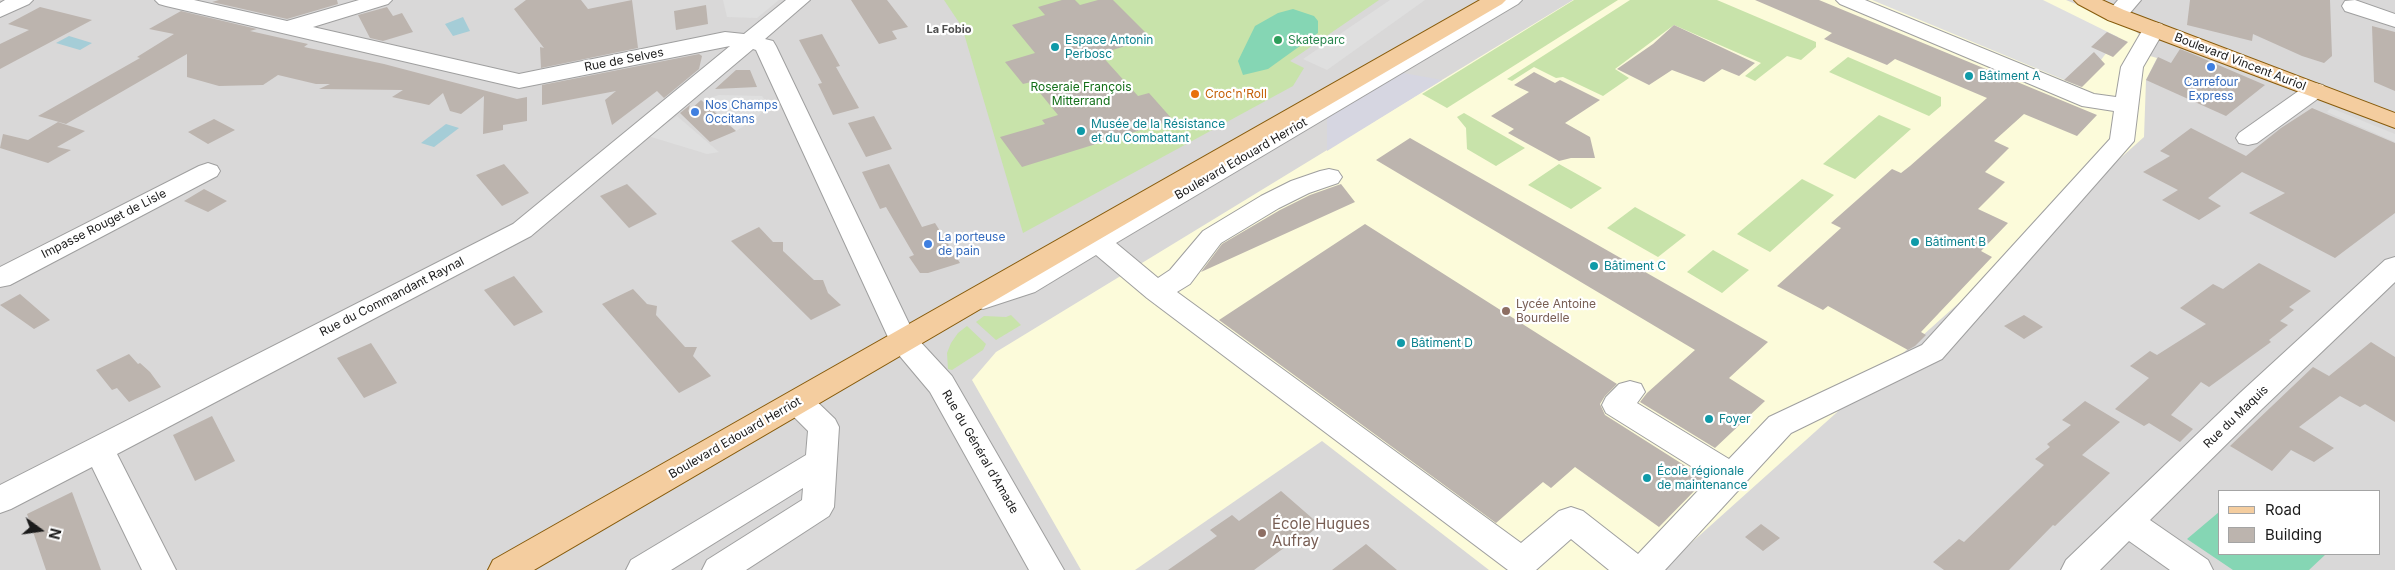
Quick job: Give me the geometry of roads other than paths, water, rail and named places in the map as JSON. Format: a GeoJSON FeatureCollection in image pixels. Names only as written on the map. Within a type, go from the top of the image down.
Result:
{"type":"FeatureCollection","features":[{"type":"Feature","properties":{"kind":"main road","name":"Boulevard Edouard Herriot"},"geometry":{"type":"LineString","coordinates":[[505,570],[965,306],[1093,239],[1495,0]]}},
{"type":"Feature","properties":{"kind":"main road","name":"Boulevard Vincent Auriol"},"geometry":{"type":"LineString","coordinates":[[2085,0],[2123,8],[2154,29],[2395,121]]}},
{"type":"Feature","properties":{"kind":"street"},"geometry":{"type":"LineString","coordinates":[[0,11],[22,0]]}},
{"type":"Feature","properties":{"kind":"street","name":"Rue de Selves"},"geometry":{"type":"LineString","coordinates":[[166,0],[518,81],[725,39],[748,41],[765,46],[903,341]]}},
{"type":"Feature","properties":{"kind":"street"},"geometry":{"type":"LineString","coordinates":[[287,28],[382,0]]}},
{"type":"Feature","properties":{"kind":"street","name":"Rue du Commandant Raynal"},"geometry":{"type":"LineString","coordinates":[[0,500],[522,230],[799,0]]}},
{"type":"Feature","properties":{"kind":"street","name":"Boulevard Edouard Herriot"},"geometry":{"type":"LineString","coordinates":[[1093,239],[1511,0]]}},
{"type":"Feature","properties":{"kind":"street"},"geometry":{"type":"LineString","coordinates":[[1847,0],[2090,101],[2126,105]]}},
{"type":"Feature","properties":{"kind":"street"},"geometry":{"type":"LineString","coordinates":[[2353,6],[2395,20]]}},
{"type":"Feature","properties":{"kind":"street"},"geometry":{"type":"LineString","coordinates":[[1644,570],[1780,425],[1932,352],[2122,141],[2132,68],[2154,29]]}},
{"type":"Feature","properties":{"kind":"street"},"geometry":{"type":"LineString","coordinates":[[2248,138],[2315,90]]}},
{"type":"Feature","properties":{"kind":"street","name":"Impasse Rouget de Lisle"},"geometry":{"type":"LineString","coordinates":[[0,278],[208,170]]}},
{"type":"Feature","properties":{"kind":"street"},"geometry":{"type":"LineString","coordinates":[[1157,291],[1180,278],[1212,237],[1270,202],[1300,187],[1329,178]]}},
{"type":"Feature","properties":{"kind":"street"},"geometry":{"type":"LineString","coordinates":[[1093,239],[1157,291],[1522,562],[1572,520],[1633,570]]}},
{"type":"Feature","properties":{"kind":"street","name":"Rue du Maquis"},"geometry":{"type":"LineString","coordinates":[[2078,570],[2252,400],[2395,266]]}},
{"type":"Feature","properties":{"kind":"street","name":"Rue du Général d'Amade"},"geometry":{"type":"LineString","coordinates":[[903,341],[941,384],[1047,570]]}},
{"type":"Feature","properties":{"kind":"street"},"geometry":{"type":"LineString","coordinates":[[1630,392],[1617,405],[1732,476]]}},
{"type":"Feature","properties":{"kind":"street"},"geometry":{"type":"LineString","coordinates":[[719,570],[818,507],[824,427],[798,402]]}},
{"type":"Feature","properties":{"kind":"street"},"geometry":{"type":"LineString","coordinates":[[99,449],[159,570]]}},
{"type":"Feature","properties":{"kind":"street"},"geometry":{"type":"LineString","coordinates":[[642,570],[821,462]]}},
{"type":"Feature","properties":{"kind":"street"},"geometry":{"type":"LineString","coordinates":[[2128,522],[2196,570]]}},
{"type":"Feature","properties":{"kind":"water"},"geometry":{"type":"Polygon","coordinates":[[[463,17],[470,31],[453,36],[445,24],[463,17]]]}},
{"type":"Feature","properties":{"kind":"water"},"geometry":{"type":"Polygon","coordinates":[[[69,36],[92,43],[80,50],[56,43],[69,36]]]}},
{"type":"Feature","properties":{"kind":"water"},"geometry":{"type":"Polygon","coordinates":[[[446,124],[459,128],[434,147],[421,143],[446,124]]]}},
{"type":"Feature","properties":{"kind":"place","name":"Skateparc"},"geometry":{"type":"Point","coordinates":[1278,40]}},
{"type":"Feature","properties":{"kind":"place","name":"Espace Antonin Perbosc"},"geometry":{"type":"Point","coordinates":[1055,47]}},
{"type":"Feature","properties":{"kind":"place","name":"Carrefour Express"},"geometry":{"type":"Point","coordinates":[2211,67]}},
{"type":"Feature","properties":{"kind":"place","name":"Bâtiment A"},"geometry":{"type":"Point","coordinates":[1969,76]}},
{"type":"Feature","properties":{"kind":"place","name":"Croc'n'Roll"},"geometry":{"type":"Point","coordinates":[1195,94]}},
{"type":"Feature","properties":{"kind":"place","name":"Nos Champs Occitans"},"geometry":{"type":"Point","coordinates":[695,112]}},
{"type":"Feature","properties":{"kind":"place","name":"Musée de la Résistance et du Combattant"},"geometry":{"type":"Point","coordinates":[1081,131]}},
{"type":"Feature","properties":{"kind":"place","name":"Bâtiment B"},"geometry":{"type":"Point","coordinates":[1915,242]}},
{"type":"Feature","properties":{"kind":"place","name":"La porteuse de pain"},"geometry":{"type":"Point","coordinates":[928,244]}},
{"type":"Feature","properties":{"kind":"place","name":"Bâtiment C"},"geometry":{"type":"Point","coordinates":[1594,266]}},
{"type":"Feature","properties":{"kind":"place","name":"Lycée Antoine Bourdelle"},"geometry":{"type":"Point","coordinates":[1506,311]}},
{"type":"Feature","properties":{"kind":"place","name":"Bâtiment D"},"geometry":{"type":"Point","coordinates":[1401,343]}},
{"type":"Feature","properties":{"kind":"place","name":"Foyer"},"geometry":{"type":"Point","coordinates":[1709,419]}},
{"type":"Feature","properties":{"kind":"place","name":"École régionale de maintenance"},"geometry":{"type":"Point","coordinates":[1647,478]}},
{"type":"Feature","properties":{"kind":"place","name":"École Hugues Aufray"},"geometry":{"type":"Point","coordinates":[1262,533]}},
{"type":"Feature","properties":{"kind":"district","name":"La Fobio"},"geometry":{"type":"Point","coordinates":[949,30]}},
{"type":"Feature","properties":{"kind":"park label","name":"Roseraie François Mitterrand"},"geometry":{"type":"Point","coordinates":[1081,94]}}]}
